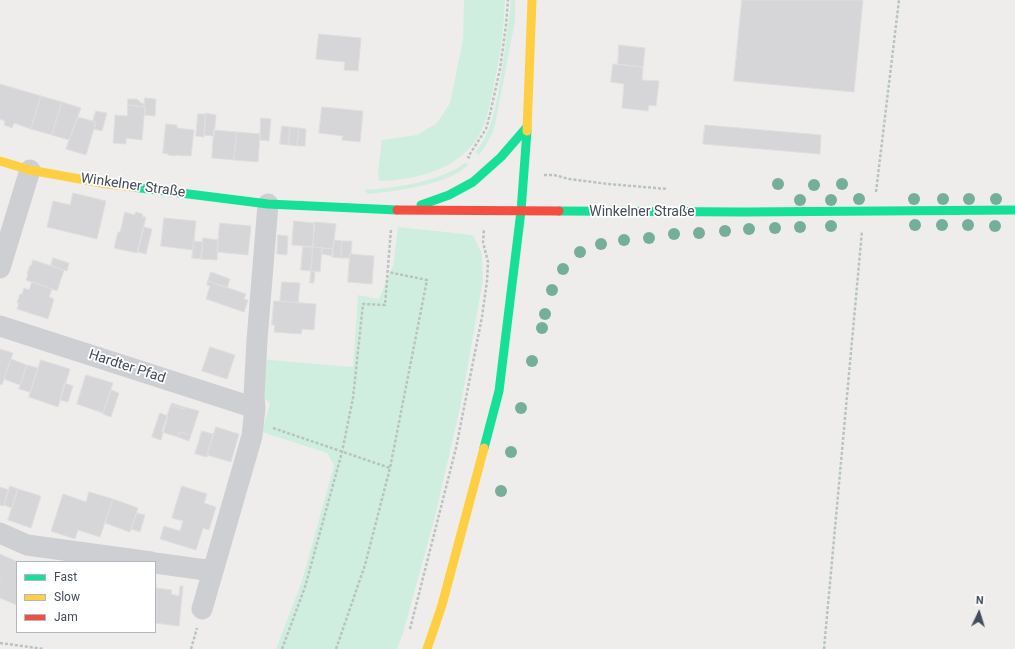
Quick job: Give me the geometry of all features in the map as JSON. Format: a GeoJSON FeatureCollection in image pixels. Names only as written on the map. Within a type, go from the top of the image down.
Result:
{"type":"FeatureCollection","features":[{"type":"Feature","properties":{"kind":"street"},"geometry":{"type":"LineString","coordinates":[[427,649],[442,605],[499,391],[521,211],[527,127],[532,0]]}},
{"type":"Feature","properties":{"kind":"street"},"geometry":{"type":"LineString","coordinates":[[405,211],[449,195],[473,182],[501,157],[527,127]]}},
{"type":"Feature","properties":{"kind":"street","name":"Winkelner Straße"},"geometry":{"type":"LineString","coordinates":[[0,161],[30,170],[107,184],[268,204],[405,211],[864,212],[1015,210]]}},
{"type":"Feature","properties":{"kind":"street"},"geometry":{"type":"LineString","coordinates":[[0,268],[30,170]]}},
{"type":"Feature","properties":{"kind":"street"},"geometry":{"type":"LineString","coordinates":[[202,608],[252,436],[257,340],[268,204]]}},
{"type":"Feature","properties":{"kind":"street","name":"Hardter Pfad"},"geometry":{"type":"LineString","coordinates":[[0,326],[254,415]]}},
{"type":"Feature","properties":{"kind":"street"},"geometry":{"type":"LineString","coordinates":[[0,533],[27,545],[144,561]]}},
{"type":"Feature","properties":{"kind":"street"},"geometry":{"type":"LineString","coordinates":[[156,563],[213,570]]}},
{"type":"Feature","properties":{"kind":"path"},"geometry":{"type":"LineString","coordinates":[[493,165],[468,157],[486,129],[490,114],[500,69],[508,0]]}},
{"type":"Feature","properties":{"kind":"path"},"geometry":{"type":"LineString","coordinates":[[824,649],[864,212],[877,192],[899,0]]}},
{"type":"Feature","properties":{"kind":"path"},"geometry":{"type":"LineString","coordinates":[[524,175],[554,175],[569,179],[669,190]]}},
{"type":"Feature","properties":{"kind":"path"},"geometry":{"type":"LineString","coordinates":[[870,192],[877,192]]}},
{"type":"Feature","properties":{"kind":"path"},"geometry":{"type":"LineString","coordinates":[[282,649],[305,587],[342,452],[353,398],[363,304],[385,306],[393,210]]}},
{"type":"Feature","properties":{"kind":"path"},"geometry":{"type":"LineString","coordinates":[[409,634],[456,448],[482,317],[488,262],[483,242],[486,210]]}},
{"type":"Feature","properties":{"kind":"path"},"geometry":{"type":"LineString","coordinates":[[336,649],[365,565],[390,468],[427,280],[388,272]]}},
{"type":"Feature","properties":{"kind":"path"},"geometry":{"type":"LineString","coordinates":[[254,415],[342,452],[390,468]]}},
{"type":"Feature","properties":{"kind":"path"},"geometry":{"type":"LineString","coordinates":[[0,643],[44,649]]}},
{"type":"Feature","properties":{"kind":"green space"},"geometry":{"type":"Polygon","coordinates":[[[464,0],[505,0],[503,32],[498,64],[486,120],[481,132],[473,145],[450,164],[423,175],[379,181],[378,172],[382,140],[417,135],[437,123],[450,103],[463,40],[464,0]]]}},
{"type":"Feature","properties":{"kind":"green space"},"geometry":{"type":"Polygon","coordinates":[[[511,0],[515,0],[515,21],[497,115],[493,132],[479,155],[475,152],[489,130],[497,98],[511,0]]]}},
{"type":"Feature","properties":{"kind":"green space"},"geometry":{"type":"Polygon","coordinates":[[[465,163],[469,164],[449,177],[422,186],[368,194],[364,190],[397,187],[429,180],[453,170],[465,163]]]}},
{"type":"Feature","properties":{"kind":"green space"},"geometry":{"type":"Polygon","coordinates":[[[398,227],[473,235],[482,254],[483,280],[461,404],[434,521],[403,633],[397,649],[276,649],[302,581],[334,465],[327,453],[262,432],[270,403],[261,396],[260,359],[353,367],[358,295],[379,299],[393,266],[398,227]]]}},
{"type":"Feature","properties":{"kind":"building"},"geometry":{"type":"Polygon","coordinates":[[[742,0],[863,0],[854,92],[734,81],[742,0]]]}},
{"type":"Feature","properties":{"kind":"building"},"geometry":{"type":"Polygon","coordinates":[[[319,34],[361,38],[358,71],[344,70],[345,62],[316,59],[319,34]]]}},
{"type":"Feature","properties":{"kind":"building"},"geometry":{"type":"Polygon","coordinates":[[[619,45],[645,48],[643,67],[618,64],[619,45]]]}},
{"type":"Feature","properties":{"kind":"building"},"geometry":{"type":"Polygon","coordinates":[[[613,64],[643,67],[642,80],[659,81],[656,106],[649,105],[648,111],[622,108],[624,84],[611,82],[613,64]]]}},
{"type":"Feature","properties":{"kind":"building"},"geometry":{"type":"Polygon","coordinates":[[[0,84],[41,96],[31,129],[14,123],[12,128],[4,125],[5,121],[0,119],[0,84]]]}},
{"type":"Feature","properties":{"kind":"building"},"geometry":{"type":"Polygon","coordinates":[[[41,96],[62,102],[52,135],[31,129],[41,96]]]}},
{"type":"Feature","properties":{"kind":"building"},"geometry":{"type":"Polygon","coordinates":[[[145,98],[156,99],[155,116],[145,115],[145,98]]]}},
{"type":"Feature","properties":{"kind":"building"},"geometry":{"type":"Polygon","coordinates":[[[128,99],[137,99],[144,104],[144,107],[128,105],[128,99]]]}},
{"type":"Feature","properties":{"kind":"building"},"geometry":{"type":"Polygon","coordinates":[[[62,102],[81,108],[69,140],[52,135],[62,102]]]}},
{"type":"Feature","properties":{"kind":"building"},"geometry":{"type":"Polygon","coordinates":[[[128,105],[145,107],[142,140],[126,138],[126,144],[113,143],[115,115],[127,116],[128,105]]]}},
{"type":"Feature","properties":{"kind":"building"},"geometry":{"type":"Polygon","coordinates":[[[322,107],[363,111],[360,142],[342,140],[343,136],[319,133],[322,107]]]}},
{"type":"Feature","properties":{"kind":"building"},"geometry":{"type":"Polygon","coordinates":[[[96,111],[107,113],[102,131],[94,129],[96,122],[93,121],[96,111]]]}},
{"type":"Feature","properties":{"kind":"building"},"geometry":{"type":"Polygon","coordinates":[[[206,113],[216,115],[214,136],[204,135],[206,113]]]}},
{"type":"Feature","properties":{"kind":"building"},"geometry":{"type":"Polygon","coordinates":[[[198,114],[206,114],[204,137],[196,136],[198,114]]]}},
{"type":"Feature","properties":{"kind":"building"},"geometry":{"type":"Polygon","coordinates":[[[78,117],[96,122],[86,155],[66,149],[78,117]]]}},
{"type":"Feature","properties":{"kind":"building"},"geometry":{"type":"Polygon","coordinates":[[[261,118],[271,119],[269,141],[260,140],[261,118]]]}},
{"type":"Feature","properties":{"kind":"building"},"geometry":{"type":"Polygon","coordinates":[[[166,124],[177,125],[177,128],[194,130],[191,156],[175,156],[163,153],[166,124]]]}},
{"type":"Feature","properties":{"kind":"building"},"geometry":{"type":"Polygon","coordinates":[[[705,125],[821,135],[820,154],[703,144],[705,125]]]}},
{"type":"Feature","properties":{"kind":"building"},"geometry":{"type":"Polygon","coordinates":[[[282,126],[290,127],[289,145],[280,144],[282,126]]]}},
{"type":"Feature","properties":{"kind":"building"},"geometry":{"type":"Polygon","coordinates":[[[290,127],[299,128],[297,146],[289,145],[290,127]]]}},
{"type":"Feature","properties":{"kind":"building"},"geometry":{"type":"Polygon","coordinates":[[[299,128],[306,129],[305,146],[297,146],[299,128]]]}},
{"type":"Feature","properties":{"kind":"building"},"geometry":{"type":"Polygon","coordinates":[[[214,130],[237,132],[234,160],[212,158],[214,130]]]}},
{"type":"Feature","properties":{"kind":"building"},"geometry":{"type":"Polygon","coordinates":[[[237,132],[260,134],[258,162],[234,160],[237,132]]]}},
{"type":"Feature","properties":{"kind":"building"},"geometry":{"type":"Polygon","coordinates":[[[73,193],[106,201],[97,239],[47,227],[53,201],[70,205],[73,193]]]}},
{"type":"Feature","properties":{"kind":"building"},"geometry":{"type":"Polygon","coordinates":[[[125,212],[134,215],[136,212],[142,214],[143,217],[146,217],[137,253],[114,248],[125,212]]]}},
{"type":"Feature","properties":{"kind":"building"},"geometry":{"type":"Polygon","coordinates":[[[164,218],[196,221],[193,250],[161,246],[164,218]]]}},
{"type":"Feature","properties":{"kind":"building"},"geometry":{"type":"Polygon","coordinates":[[[294,221],[314,223],[313,247],[292,245],[294,221]]]}},
{"type":"Feature","properties":{"kind":"building"},"geometry":{"type":"Polygon","coordinates":[[[315,222],[336,224],[333,249],[313,247],[315,222]]]}},
{"type":"Feature","properties":{"kind":"building"},"geometry":{"type":"Polygon","coordinates":[[[220,223],[251,226],[248,255],[217,252],[220,223]]]}},
{"type":"Feature","properties":{"kind":"building"},"geometry":{"type":"Polygon","coordinates":[[[144,227],[152,229],[146,254],[138,252],[144,227]]]}},
{"type":"Feature","properties":{"kind":"building"},"geometry":{"type":"Polygon","coordinates":[[[278,235],[288,236],[287,255],[277,254],[278,235]]]}},
{"type":"Feature","properties":{"kind":"building"},"geometry":{"type":"Polygon","coordinates":[[[203,238],[218,240],[217,260],[201,259],[203,238]]]}},
{"type":"Feature","properties":{"kind":"building"},"geometry":{"type":"Polygon","coordinates":[[[334,240],[342,241],[341,258],[332,257],[334,240]]]}},
{"type":"Feature","properties":{"kind":"building"},"geometry":{"type":"Polygon","coordinates":[[[194,241],[203,242],[201,259],[192,258],[194,241]]]}},
{"type":"Feature","properties":{"kind":"building"},"geometry":{"type":"Polygon","coordinates":[[[342,241],[352,241],[351,254],[349,258],[341,258],[342,241]]]}},
{"type":"Feature","properties":{"kind":"building"},"geometry":{"type":"Polygon","coordinates":[[[303,247],[313,247],[311,271],[301,270],[303,247]]]}},
{"type":"Feature","properties":{"kind":"building"},"geometry":{"type":"Polygon","coordinates":[[[313,247],[322,248],[320,272],[311,271],[313,247]]]}},
{"type":"Feature","properties":{"kind":"building"},"geometry":{"type":"Polygon","coordinates":[[[322,248],[333,249],[333,256],[322,254],[322,248]]]}},
{"type":"Feature","properties":{"kind":"building"},"geometry":{"type":"Polygon","coordinates":[[[350,254],[374,256],[372,284],[348,282],[350,254]]]}},
{"type":"Feature","properties":{"kind":"building"},"geometry":{"type":"Polygon","coordinates":[[[53,258],[69,263],[67,271],[51,266],[53,258]]]}},
{"type":"Feature","properties":{"kind":"building"},"geometry":{"type":"Polygon","coordinates":[[[33,260],[64,270],[57,291],[26,280],[33,260]]]}},
{"type":"Feature","properties":{"kind":"building"},"geometry":{"type":"Polygon","coordinates":[[[311,271],[315,272],[314,283],[310,283],[311,271]]]}},
{"type":"Feature","properties":{"kind":"building"},"geometry":{"type":"Polygon","coordinates":[[[211,272],[230,279],[227,288],[208,281],[211,272]]]}},
{"type":"Feature","properties":{"kind":"building"},"geometry":{"type":"Polygon","coordinates":[[[208,281],[246,294],[244,299],[248,300],[244,312],[206,299],[210,286],[207,285],[208,281]]]}},
{"type":"Feature","properties":{"kind":"building"},"geometry":{"type":"Polygon","coordinates":[[[32,282],[52,289],[49,297],[54,299],[48,319],[17,309],[20,294],[22,294],[24,288],[29,290],[32,282]]]}},
{"type":"Feature","properties":{"kind":"building"},"geometry":{"type":"Polygon","coordinates":[[[282,282],[300,283],[298,303],[280,301],[282,282]]]}},
{"type":"Feature","properties":{"kind":"building"},"geometry":{"type":"Polygon","coordinates":[[[274,301],[316,304],[314,330],[302,329],[301,334],[274,332],[275,325],[272,325],[274,301]]]}},
{"type":"Feature","properties":{"kind":"building"},"geometry":{"type":"Polygon","coordinates":[[[210,347],[235,355],[227,379],[202,371],[210,347]]]}},
{"type":"Feature","properties":{"kind":"building"},"geometry":{"type":"Polygon","coordinates":[[[0,349],[13,353],[2,385],[0,384],[0,349]]]}},
{"type":"Feature","properties":{"kind":"building"},"geometry":{"type":"Polygon","coordinates":[[[11,359],[27,365],[20,385],[4,379],[11,359]]]}},
{"type":"Feature","properties":{"kind":"building"},"geometry":{"type":"Polygon","coordinates":[[[41,360],[70,369],[58,407],[29,397],[41,360]]]}},
{"type":"Feature","properties":{"kind":"building"},"geometry":{"type":"Polygon","coordinates":[[[27,365],[38,368],[30,392],[19,389],[27,365]]]}},
{"type":"Feature","properties":{"kind":"building"},"geometry":{"type":"Polygon","coordinates":[[[86,375],[113,383],[103,413],[77,404],[86,375]]]}},
{"type":"Feature","properties":{"kind":"building"},"geometry":{"type":"Polygon","coordinates":[[[65,383],[73,386],[68,402],[60,400],[65,383]]]}},
{"type":"Feature","properties":{"kind":"building"},"geometry":{"type":"Polygon","coordinates":[[[111,390],[119,393],[111,417],[103,414],[111,390]]]}},
{"type":"Feature","properties":{"kind":"building"},"geometry":{"type":"Polygon","coordinates":[[[172,403],[184,407],[184,409],[171,405],[172,403]]]}},
{"type":"Feature","properties":{"kind":"building"},"geometry":{"type":"Polygon","coordinates":[[[171,405],[199,411],[191,435],[180,432],[178,437],[162,432],[171,405]]]}},
{"type":"Feature","properties":{"kind":"building"},"geometry":{"type":"Polygon","coordinates":[[[160,413],[168,416],[161,440],[152,437],[160,413]]]}},
{"type":"Feature","properties":{"kind":"building"},"geometry":{"type":"Polygon","coordinates":[[[216,427],[239,434],[231,462],[207,455],[216,427]]]}},
{"type":"Feature","properties":{"kind":"building"},"geometry":{"type":"Polygon","coordinates":[[[202,431],[213,434],[207,457],[195,454],[202,431]]]}},
{"type":"Feature","properties":{"kind":"building"},"geometry":{"type":"Polygon","coordinates":[[[180,432],[191,435],[189,441],[178,437],[180,432]]]}},
{"type":"Feature","properties":{"kind":"building"},"geometry":{"type":"Polygon","coordinates":[[[10,486],[18,489],[12,508],[4,505],[10,486]]]}},
{"type":"Feature","properties":{"kind":"building"},"geometry":{"type":"Polygon","coordinates":[[[182,486],[207,494],[204,503],[216,507],[209,530],[203,528],[196,550],[160,539],[164,526],[180,531],[183,521],[172,518],[182,486]]]}},
{"type":"Feature","properties":{"kind":"building"},"geometry":{"type":"Polygon","coordinates":[[[0,487],[9,490],[4,506],[0,505],[0,487]]]}},
{"type":"Feature","properties":{"kind":"building"},"geometry":{"type":"Polygon","coordinates":[[[18,489],[41,496],[31,528],[8,520],[18,489]]]}},
{"type":"Feature","properties":{"kind":"building"},"geometry":{"type":"Polygon","coordinates":[[[89,492],[113,499],[100,537],[78,530],[75,539],[51,531],[63,494],[86,502],[89,492]]]}},
{"type":"Feature","properties":{"kind":"building"},"geometry":{"type":"Polygon","coordinates":[[[113,499],[138,508],[130,532],[105,523],[113,499]]]}},
{"type":"Feature","properties":{"kind":"building"},"geometry":{"type":"Polygon","coordinates":[[[137,513],[145,515],[140,532],[131,529],[137,513]]]}},
{"type":"Feature","properties":{"kind":"building"},"geometry":{"type":"Polygon","coordinates":[[[0,554],[16,561],[16,605],[0,598],[0,554]]]}},
{"type":"Feature","properties":{"kind":"building"},"geometry":{"type":"Polygon","coordinates":[[[180,586],[183,586],[179,626],[156,623],[156,588],[172,590],[171,594],[179,596],[180,586]]]}},
{"type":"Feature","properties":{"kind":"traffic: fast"},"geometry":{"type":"LineString","coordinates":[[421,205],[449,195],[473,182],[501,157],[527,127]]}},
{"type":"Feature","properties":{"kind":"traffic: fast"},"geometry":{"type":"LineString","coordinates":[[484,448],[499,391],[521,211],[527,131]]}},
{"type":"Feature","properties":{"kind":"traffic: fast"},"geometry":{"type":"LineString","coordinates":[[133,187],[268,204],[397,210]]}},
{"type":"Feature","properties":{"kind":"traffic: fast"},"geometry":{"type":"LineString","coordinates":[[559,211],[745,212],[1015,210]]}},
{"type":"Feature","properties":{"kind":"traffic: slow"},"geometry":{"type":"LineString","coordinates":[[527,131],[532,0]]}},
{"type":"Feature","properties":{"kind":"traffic: slow"},"geometry":{"type":"LineString","coordinates":[[0,161],[30,170],[107,184],[133,187]]}},
{"type":"Feature","properties":{"kind":"traffic: slow"},"geometry":{"type":"LineString","coordinates":[[427,649],[442,605],[484,448]]}},
{"type":"Feature","properties":{"kind":"traffic: jam"},"geometry":{"type":"LineString","coordinates":[[397,210],[559,211]]}}]}
